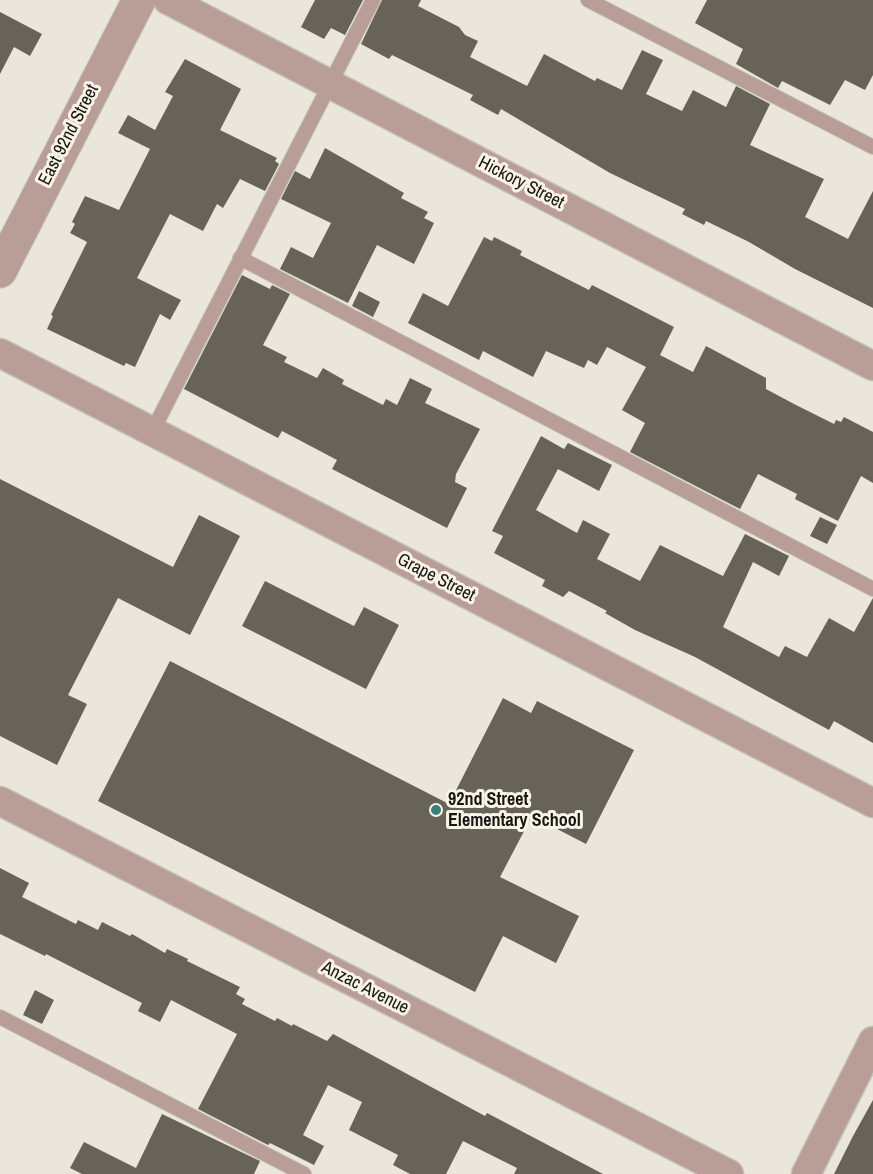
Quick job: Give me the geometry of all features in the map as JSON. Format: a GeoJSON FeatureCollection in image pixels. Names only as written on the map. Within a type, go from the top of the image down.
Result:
{"type":"FeatureCollection","features":[{"type":"Feature","properties":{"kind":"street","name":"East 92nd Street"},"geometry":{"type":"LineString","coordinates":[[0,271],[139,0]]}},
{"type":"Feature","properties":{"kind":"street","name":"Hickory Street"},"geometry":{"type":"LineString","coordinates":[[168,0],[873,366]]}},
{"type":"Feature","properties":{"kind":"street","name":"Grape Street"},"geometry":{"type":"LineString","coordinates":[[0,353],[873,803]]}},
{"type":"Feature","properties":{"kind":"street","name":"Anzac Avenue"},"geometry":{"type":"LineString","coordinates":[[0,801],[729,1174]]}},
{"type":"Feature","properties":{"kind":"street"},"geometry":{"type":"LineString","coordinates":[[806,1174],[873,1041]]}},
{"type":"Feature","properties":{"kind":"lane"},"geometry":{"type":"LineString","coordinates":[[152,432],[373,0]]}},
{"type":"Feature","properties":{"kind":"lane"},"geometry":{"type":"LineString","coordinates":[[588,0],[873,147]]}},
{"type":"Feature","properties":{"kind":"lane"},"geometry":{"type":"LineString","coordinates":[[240,258],[873,589]]}},
{"type":"Feature","properties":{"kind":"lane"},"geometry":{"type":"LineString","coordinates":[[0,1017],[304,1174]]}},
{"type":"Feature","properties":{"kind":"building"},"geometry":{"type":"Polygon","coordinates":[[[315,0],[363,0],[345,35],[331,28],[324,39],[301,27],[315,0]]]}},
{"type":"Feature","properties":{"kind":"building"},"geometry":{"type":"Polygon","coordinates":[[[382,0],[421,0],[418,6],[459,27],[465,35],[478,41],[470,57],[527,86],[544,54],[595,81],[597,78],[622,90],[642,50],[663,60],[646,94],[682,111],[693,90],[726,107],[736,86],[770,104],[750,145],[824,179],[805,217],[848,239],[873,191],[873,308],[795,269],[749,242],[706,221],[704,225],[682,214],[685,209],[610,173],[501,109],[498,115],[470,100],[473,95],[392,55],[389,59],[361,44],[382,0]]]}},
{"type":"Feature","properties":{"kind":"building"},"geometry":{"type":"Polygon","coordinates":[[[707,0],[873,0],[873,75],[865,90],[845,80],[830,105],[782,81],[778,88],[736,64],[743,49],[695,23],[707,0]]]}},
{"type":"Feature","properties":{"kind":"building"},"geometry":{"type":"Polygon","coordinates":[[[0,12],[42,34],[30,56],[14,47],[0,74],[0,12]]]}},
{"type":"Feature","properties":{"kind":"building"},"geometry":{"type":"Polygon","coordinates":[[[185,59],[241,89],[220,130],[277,158],[275,161],[279,164],[265,191],[240,179],[223,208],[217,204],[203,231],[170,214],[137,278],[181,300],[170,320],[160,314],[135,367],[126,363],[124,366],[47,329],[53,316],[51,315],[87,242],[70,233],[75,224],[72,222],[85,196],[119,210],[150,149],[118,133],[128,115],[155,130],[173,96],[165,92],[185,59]]]}},
{"type":"Feature","properties":{"kind":"building"},"geometry":{"type":"Polygon","coordinates":[[[325,148],[404,193],[401,198],[428,212],[424,218],[434,223],[414,264],[377,245],[348,303],[280,269],[291,247],[313,258],[331,223],[281,199],[295,171],[310,179],[325,148]]]}},
{"type":"Feature","properties":{"kind":"building"},"geometry":{"type":"Polygon","coordinates":[[[484,237],[492,241],[494,237],[522,251],[520,255],[589,290],[592,285],[674,327],[660,355],[693,372],[706,346],[766,378],[766,389],[794,404],[834,424],[836,420],[841,422],[844,417],[873,432],[873,483],[861,476],[838,521],[795,499],[797,494],[758,474],[740,509],[630,452],[645,423],[622,410],[646,367],[607,347],[597,365],[588,360],[584,368],[546,351],[533,377],[483,351],[479,360],[408,323],[423,293],[448,306],[484,237]]]}},
{"type":"Feature","properties":{"kind":"building"},"geometry":{"type":"Polygon","coordinates":[[[242,275],[270,289],[272,285],[290,294],[263,345],[287,357],[284,362],[317,378],[323,368],[344,380],[342,384],[383,405],[386,399],[397,405],[410,378],[432,389],[425,403],[480,429],[456,474],[455,482],[467,488],[447,528],[332,469],[337,460],[282,431],[278,438],[184,389],[242,275]]]}},
{"type":"Feature","properties":{"kind":"building"},"geometry":{"type":"Polygon","coordinates":[[[359,291],[380,302],[373,317],[352,306],[359,291]]]}},
{"type":"Feature","properties":{"kind":"building"},"geometry":{"type":"Polygon","coordinates":[[[541,436],[564,449],[568,443],[612,465],[599,491],[558,469],[536,510],[577,533],[583,520],[610,534],[597,559],[640,581],[660,545],[723,576],[745,534],[789,556],[779,576],[753,562],[723,627],[779,657],[785,646],[807,657],[829,618],[854,632],[873,598],[873,743],[834,721],[829,730],[695,657],[635,630],[605,613],[607,611],[569,591],[563,597],[542,586],[545,580],[494,553],[503,536],[492,531],[541,436]]]}},
{"type":"Feature","properties":{"kind":"building"},"geometry":{"type":"Polygon","coordinates":[[[0,479],[173,567],[199,515],[240,536],[190,635],[118,598],[68,695],[87,704],[57,765],[0,736],[0,479]]]}},
{"type":"Feature","properties":{"kind":"building"},"geometry":{"type":"Polygon","coordinates":[[[820,517],[837,525],[827,544],[810,536],[820,517]]]}},
{"type":"Feature","properties":{"kind":"building"},"geometry":{"type":"Polygon","coordinates":[[[265,581],[354,626],[364,607],[399,625],[366,689],[242,626],[265,581]]]}},
{"type":"Feature","properties":{"kind":"building"},"geometry":{"type":"Polygon","coordinates":[[[170,661],[449,804],[503,698],[531,713],[537,701],[634,750],[586,844],[532,816],[500,877],[579,916],[556,963],[503,936],[475,992],[98,801],[170,661]]]}},
{"type":"Feature","properties":{"kind":"building"},"geometry":{"type":"Polygon","coordinates":[[[0,868],[29,883],[22,897],[76,924],[78,920],[98,930],[102,922],[130,936],[132,934],[165,953],[167,949],[188,959],[187,961],[240,987],[236,994],[245,999],[242,1004],[275,1021],[277,1018],[292,1026],[293,1024],[327,1041],[333,1034],[485,1116],[487,1113],[603,1174],[514,1174],[517,1168],[463,1141],[446,1174],[410,1174],[393,1165],[398,1155],[349,1130],[362,1102],[328,1085],[303,1135],[324,1146],[314,1165],[270,1143],[268,1145],[198,1109],[237,1034],[171,1000],[160,1022],[138,1011],[142,1003],[46,954],[45,956],[0,934],[0,868]]]}},
{"type":"Feature","properties":{"kind":"building"},"geometry":{"type":"Polygon","coordinates":[[[35,990],[54,1000],[42,1024],[23,1015],[35,990]]]}},
{"type":"Feature","properties":{"kind":"building"},"geometry":{"type":"Polygon","coordinates":[[[873,1100],[873,1174],[834,1174],[853,1136],[873,1100]]]}},
{"type":"Feature","properties":{"kind":"building"},"geometry":{"type":"Polygon","coordinates":[[[162,1114],[260,1161],[254,1174],[82,1174],[70,1168],[84,1142],[136,1168],[162,1114]]]}},
{"type":"Feature","properties":{"kind":"place","name":"92nd Street Elementary School"},"geometry":{"type":"Point","coordinates":[436,810]}}]}
